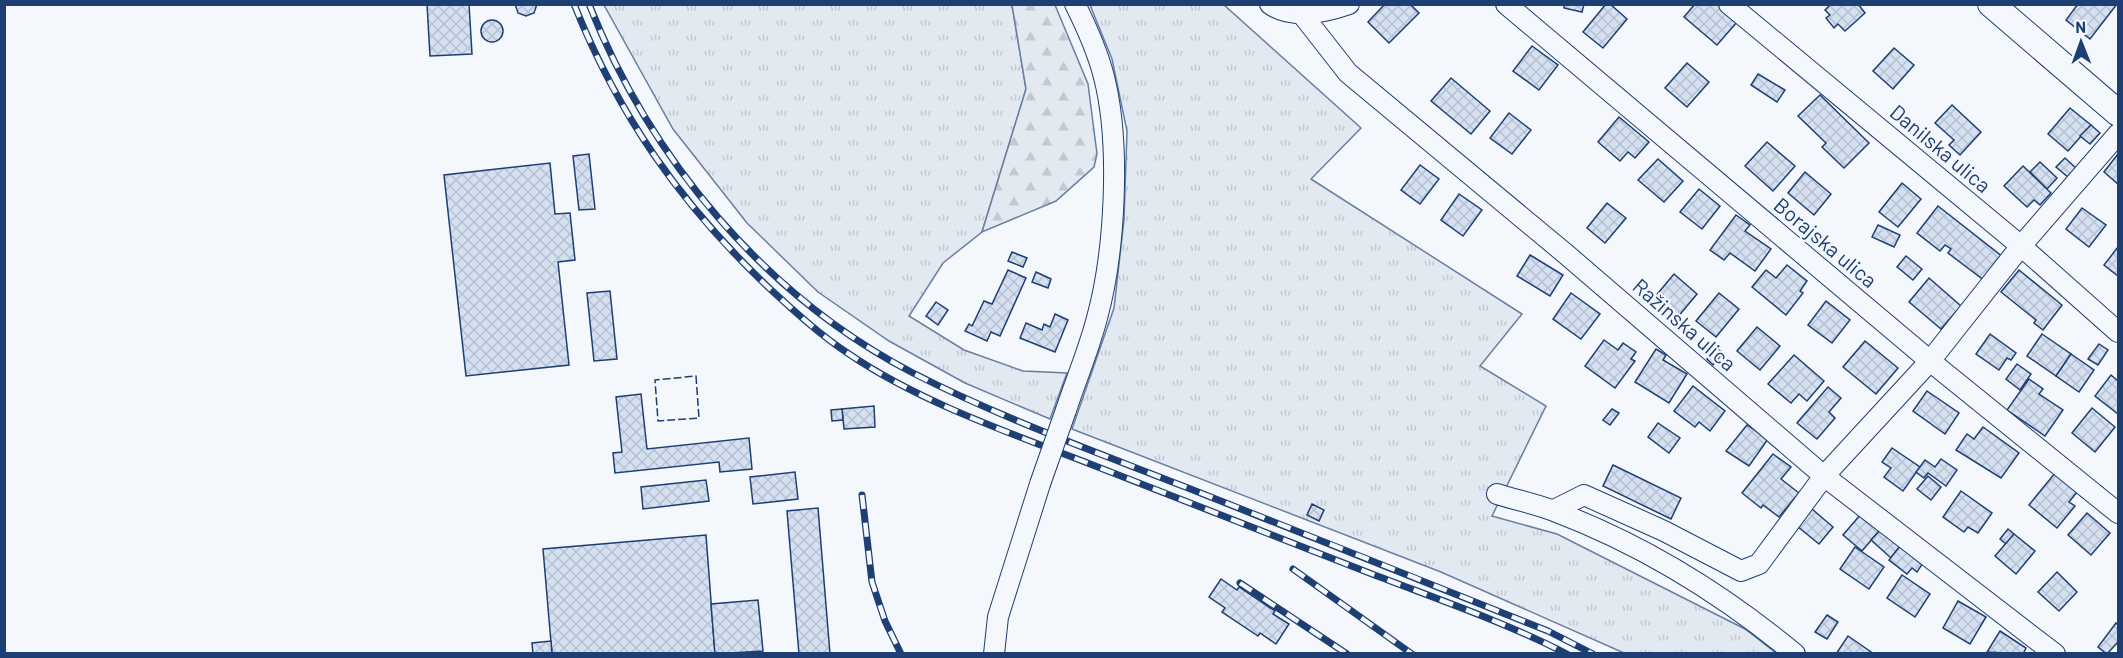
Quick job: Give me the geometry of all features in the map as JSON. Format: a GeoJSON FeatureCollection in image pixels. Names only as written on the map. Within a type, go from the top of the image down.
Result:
{"type":"FeatureCollection","features":[{"type":"Feature","properties":{"kind":"main road"},"geometry":{"type":"LineString","coordinates":[[1991,4],[2118,113]]}},
{"type":"Feature","properties":{"kind":"street"},"geometry":{"type":"LineString","coordinates":[[994,654],[998,617],[1040,484],[1097,318],[1106,272],[1113,184],[1112,128],[1104,76],[1075,4]]}},
{"type":"Feature","properties":{"kind":"street"},"geometry":{"type":"LineString","coordinates":[[1270,4],[1301,13],[1329,11],[1349,4]]}},
{"type":"Feature","properties":{"kind":"street","name":"Borajska ulica"},"geometry":{"type":"LineString","coordinates":[[1506,4],[1930,361],[2118,513]]}},
{"type":"Feature","properties":{"kind":"street","name":"Danilska ulica"},"geometry":{"type":"LineString","coordinates":[[1729,4],[2021,246],[2118,332]]}},
{"type":"Feature","properties":{"kind":"street","name":"Ražinska ulica"},"geometry":{"type":"LineString","coordinates":[[1301,13],[1348,73],[1567,255],[1824,476],[1981,594],[2055,654]]}},
{"type":"Feature","properties":{"kind":"street"},"geometry":{"type":"LineString","coordinates":[[1554,510],[1584,495],[1664,531],[1741,571],[1759,564],[1824,476],[1930,361],[2021,246],[2118,134]]}},
{"type":"Feature","properties":{"kind":"street"},"geometry":{"type":"LineString","coordinates":[[1497,494],[1554,510],[1640,550],[1752,618],[1795,654]]}},
{"type":"Feature","properties":{"kind":"green space"},"geometry":{"type":"Polygon","coordinates":[[[604,5],[1012,5],[1026,89],[982,232],[943,263],[909,316],[964,350],[1023,371],[1067,373],[1050,419],[965,383],[889,341],[818,292],[747,223],[673,129],[604,5]]]}},
{"type":"Feature","properties":{"kind":"green space"},"geometry":{"type":"Polygon","coordinates":[[[1012,5],[1055,5],[1088,84],[1097,154],[1094,167],[1056,201],[982,232],[1026,89],[1012,5]]]}},
{"type":"Feature","properties":{"kind":"green space"},"geometry":{"type":"Polygon","coordinates":[[[1090,5],[1224,5],[1361,128],[1311,179],[1522,314],[1480,366],[1546,406],[1492,516],[1557,534],[1745,629],[1776,653],[1624,653],[1441,572],[1072,429],[1114,308],[1124,220],[1127,131],[1112,59],[1090,5]]]}},
{"type":"Feature","properties":{"kind":"building"},"geometry":{"type":"Polygon","coordinates":[[[427,4],[469,4],[472,54],[430,56],[427,4]]]}},
{"type":"Feature","properties":{"kind":"building"},"geometry":{"type":"Polygon","coordinates":[[[515,4],[537,4],[534,13],[526,16],[518,13],[515,4]]]}},
{"type":"Feature","properties":{"kind":"building"},"geometry":{"type":"Polygon","coordinates":[[[1385,4],[1410,4],[1419,13],[1389,43],[1368,22],[1385,4]]]}},
{"type":"Feature","properties":{"kind":"building"},"geometry":{"type":"Polygon","coordinates":[[[1564,4],[1584,4],[1582,12],[1564,8],[1564,4]]]}},
{"type":"Feature","properties":{"kind":"building"},"geometry":{"type":"Polygon","coordinates":[[[1606,4],[1610,4],[1627,19],[1603,48],[1583,32],[1606,4]]]}},
{"type":"Feature","properties":{"kind":"building"},"geometry":{"type":"Polygon","coordinates":[[[1695,4],[1717,4],[1737,22],[1717,45],[1684,17],[1695,4]]]}},
{"type":"Feature","properties":{"kind":"building"},"geometry":{"type":"Polygon","coordinates":[[[1831,4],[1858,4],[1865,13],[1845,31],[1838,24],[1834,28],[1826,18],[1830,15],[1825,10],[1831,4]]]}},
{"type":"Feature","properties":{"kind":"building"},"geometry":{"type":"Polygon","coordinates":[[[2078,4],[2117,4],[2090,39],[2066,20],[2078,4]]]}},
{"type":"Feature","properties":{"kind":"building"},"geometry":{"type":"Polygon","coordinates":[[[492,20],[500,23],[503,31],[500,39],[492,42],[484,39],[481,31],[484,23],[492,20]]]}},
{"type":"Feature","properties":{"kind":"building"},"geometry":{"type":"Polygon","coordinates":[[[1532,46],[1558,65],[1539,90],[1513,71],[1532,46]]]}},
{"type":"Feature","properties":{"kind":"building"},"geometry":{"type":"Polygon","coordinates":[[[1894,48],[1914,65],[1893,89],[1873,71],[1894,48]]]}},
{"type":"Feature","properties":{"kind":"building"},"geometry":{"type":"Polygon","coordinates":[[[1687,63],[1709,82],[1687,107],[1665,88],[1687,63]]]}},
{"type":"Feature","properties":{"kind":"building"},"geometry":{"type":"Polygon","coordinates":[[[1758,74],[1785,90],[1777,102],[1751,85],[1758,74]]]}},
{"type":"Feature","properties":{"kind":"building"},"geometry":{"type":"Polygon","coordinates":[[[1451,78],[1490,111],[1471,134],[1431,101],[1451,78]]]}},
{"type":"Feature","properties":{"kind":"building"},"geometry":{"type":"Polygon","coordinates":[[[1820,95],[1869,143],[1844,168],[1822,147],[1826,143],[1798,116],[1820,95]]]}},
{"type":"Feature","properties":{"kind":"building"},"geometry":{"type":"Polygon","coordinates":[[[1952,105],[1981,132],[1960,155],[1949,145],[1954,140],[1935,123],[1952,105]]]}},
{"type":"Feature","properties":{"kind":"building"},"geometry":{"type":"Polygon","coordinates":[[[2070,108],[2091,125],[2068,151],[2048,134],[2070,108]]]}},
{"type":"Feature","properties":{"kind":"building"},"geometry":{"type":"Polygon","coordinates":[[[1509,113],[1531,130],[1512,154],[1490,138],[1509,113]]]}},
{"type":"Feature","properties":{"kind":"building"},"geometry":{"type":"Polygon","coordinates":[[[1619,117],[1649,142],[1635,158],[1628,152],[1620,161],[1598,142],[1619,117]]]}},
{"type":"Feature","properties":{"kind":"building"},"geometry":{"type":"Polygon","coordinates":[[[2091,125],[2100,133],[2090,144],[2080,136],[2091,125]]]}},
{"type":"Feature","properties":{"kind":"building"},"geometry":{"type":"Polygon","coordinates":[[[1767,142],[1795,166],[1773,191],[1745,166],[1767,142]]]}},
{"type":"Feature","properties":{"kind":"building"},"geometry":{"type":"Polygon","coordinates":[[[589,154],[595,209],[579,210],[573,156],[589,154]]]}},
{"type":"Feature","properties":{"kind":"building"},"geometry":{"type":"Polygon","coordinates":[[[2118,154],[2118,184],[2104,172],[2118,154]]]}},
{"type":"Feature","properties":{"kind":"building"},"geometry":{"type":"Polygon","coordinates":[[[2065,158],[2077,169],[2069,178],[2056,167],[2065,158]]]}},
{"type":"Feature","properties":{"kind":"building"},"geometry":{"type":"Polygon","coordinates":[[[1658,159],[1683,181],[1664,202],[1638,180],[1658,159]]]}},
{"type":"Feature","properties":{"kind":"building"},"geometry":{"type":"Polygon","coordinates":[[[2040,162],[2057,178],[2047,189],[2030,172],[2040,162]]]}},
{"type":"Feature","properties":{"kind":"building"},"geometry":{"type":"Polygon","coordinates":[[[550,163],[555,214],[570,213],[575,260],[558,262],[569,365],[466,376],[444,175],[550,163]]]}},
{"type":"Feature","properties":{"kind":"building"},"geometry":{"type":"Polygon","coordinates":[[[1420,165],[1439,179],[1420,204],[1401,190],[1420,165]]]}},
{"type":"Feature","properties":{"kind":"building"},"geometry":{"type":"Polygon","coordinates":[[[2023,166],[2051,193],[2040,205],[2034,200],[2027,207],[2004,186],[2023,166]]]}},
{"type":"Feature","properties":{"kind":"building"},"geometry":{"type":"Polygon","coordinates":[[[1805,172],[1831,194],[1814,215],[1788,193],[1805,172]]]}},
{"type":"Feature","properties":{"kind":"building"},"geometry":{"type":"Polygon","coordinates":[[[1902,183],[1921,199],[1898,227],[1879,212],[1902,183]]]}},
{"type":"Feature","properties":{"kind":"building"},"geometry":{"type":"Polygon","coordinates":[[[1699,189],[1720,206],[1702,229],[1680,212],[1699,189]]]}},
{"type":"Feature","properties":{"kind":"building"},"geometry":{"type":"Polygon","coordinates":[[[1459,194],[1482,210],[1463,236],[1441,220],[1459,194]]]}},
{"type":"Feature","properties":{"kind":"building"},"geometry":{"type":"Polygon","coordinates":[[[1607,203],[1626,218],[1605,243],[1587,228],[1607,203]]]}},
{"type":"Feature","properties":{"kind":"building"},"geometry":{"type":"Polygon","coordinates":[[[1938,206],[2003,257],[1985,281],[1948,253],[1951,249],[1945,245],[1940,251],[1917,233],[1938,206]]]}},
{"type":"Feature","properties":{"kind":"building"},"geometry":{"type":"Polygon","coordinates":[[[2082,208],[2106,225],[2089,247],[2066,229],[2082,208]]]}},
{"type":"Feature","properties":{"kind":"building"},"geometry":{"type":"Polygon","coordinates":[[[1736,215],[1750,225],[1745,231],[1771,249],[1755,271],[1730,253],[1724,260],[1710,250],[1736,215]]]}},
{"type":"Feature","properties":{"kind":"building"},"geometry":{"type":"Polygon","coordinates":[[[1878,225],[1900,235],[1894,247],[1872,237],[1878,225]]]}},
{"type":"Feature","properties":{"kind":"building"},"geometry":{"type":"Polygon","coordinates":[[[2118,247],[2118,276],[2104,265],[2118,247]]]}},
{"type":"Feature","properties":{"kind":"building"},"geometry":{"type":"Polygon","coordinates":[[[1012,252],[1027,258],[1023,267],[1008,261],[1012,252]]]}},
{"type":"Feature","properties":{"kind":"building"},"geometry":{"type":"Polygon","coordinates":[[[1530,255],[1563,275],[1550,296],[1517,276],[1530,255]]]}},
{"type":"Feature","properties":{"kind":"building"},"geometry":{"type":"Polygon","coordinates":[[[1906,256],[1922,269],[1913,280],[1897,267],[1906,256]]]}},
{"type":"Feature","properties":{"kind":"building"},"geometry":{"type":"Polygon","coordinates":[[[1787,265],[1807,281],[1800,291],[1803,293],[1786,315],[1752,287],[1766,270],[1776,278],[1787,265]]]}},
{"type":"Feature","properties":{"kind":"building"},"geometry":{"type":"Polygon","coordinates":[[[1008,270],[1026,278],[1000,336],[991,332],[987,341],[965,331],[969,324],[972,326],[984,301],[992,304],[1008,270]]]}},
{"type":"Feature","properties":{"kind":"building"},"geometry":{"type":"Polygon","coordinates":[[[2019,270],[2062,305],[2043,330],[2034,323],[2036,320],[2001,292],[2019,270]]]}},
{"type":"Feature","properties":{"kind":"building"},"geometry":{"type":"Polygon","coordinates":[[[1036,272],[1051,279],[1048,288],[1032,282],[1036,272]]]}},
{"type":"Feature","properties":{"kind":"building"},"geometry":{"type":"Polygon","coordinates":[[[1674,274],[1697,294],[1677,318],[1654,298],[1674,274]]]}},
{"type":"Feature","properties":{"kind":"building"},"geometry":{"type":"Polygon","coordinates":[[[1929,278],[1961,306],[1941,329],[1909,302],[1929,278]]]}},
{"type":"Feature","properties":{"kind":"building"},"geometry":{"type":"Polygon","coordinates":[[[610,291],[617,359],[594,361],[587,293],[610,291]]]}},
{"type":"Feature","properties":{"kind":"building"},"geometry":{"type":"Polygon","coordinates":[[[1571,293],[1600,314],[1581,339],[1553,319],[1571,293]]]}},
{"type":"Feature","properties":{"kind":"building"},"geometry":{"type":"Polygon","coordinates":[[[1719,293],[1739,309],[1716,337],[1696,321],[1719,293]]]}},
{"type":"Feature","properties":{"kind":"building"},"geometry":{"type":"Polygon","coordinates":[[[1826,301],[1850,320],[1832,343],[1808,325],[1826,301]]]}},
{"type":"Feature","properties":{"kind":"building"},"geometry":{"type":"Polygon","coordinates":[[[936,302],[948,310],[938,325],[926,316],[936,302]]]}},
{"type":"Feature","properties":{"kind":"building"},"geometry":{"type":"Polygon","coordinates":[[[1055,314],[1068,320],[1055,352],[1020,338],[1026,323],[1042,330],[1044,324],[1050,327],[1055,314]]]}},
{"type":"Feature","properties":{"kind":"building"},"geometry":{"type":"Polygon","coordinates":[[[1757,327],[1780,346],[1760,370],[1737,351],[1757,327]]]}},
{"type":"Feature","properties":{"kind":"building"},"geometry":{"type":"Polygon","coordinates":[[[1990,334],[2016,353],[2011,360],[2007,358],[1999,370],[1976,354],[1990,334]]]}},
{"type":"Feature","properties":{"kind":"building"},"geometry":{"type":"Polygon","coordinates":[[[2042,334],[2071,354],[2056,376],[2027,356],[2042,334]]]}},
{"type":"Feature","properties":{"kind":"building"},"geometry":{"type":"Polygon","coordinates":[[[1604,340],[1618,350],[1623,343],[1636,352],[1631,359],[1635,361],[1615,388],[1585,366],[1604,340]]]}},
{"type":"Feature","properties":{"kind":"building"},"geometry":{"type":"Polygon","coordinates":[[[1865,341],[1898,368],[1876,394],[1843,367],[1865,341]]]}},
{"type":"Feature","properties":{"kind":"building"},"geometry":{"type":"Polygon","coordinates":[[[2099,344],[2108,350],[2098,365],[2088,359],[2099,344]]]}},
{"type":"Feature","properties":{"kind":"building"},"geometry":{"type":"Polygon","coordinates":[[[1717,348],[1723,353],[1713,365],[1707,359],[1717,348]]]}},
{"type":"Feature","properties":{"kind":"building"},"geometry":{"type":"Polygon","coordinates":[[[1656,349],[1666,355],[1663,360],[1687,374],[1669,403],[1635,382],[1656,349]]]}},
{"type":"Feature","properties":{"kind":"building"},"geometry":{"type":"Polygon","coordinates":[[[2071,354],[2094,370],[2079,392],[2056,376],[2071,354]]]}},
{"type":"Feature","properties":{"kind":"building"},"geometry":{"type":"Polygon","coordinates":[[[1794,355],[1824,381],[1807,401],[1799,394],[1791,403],[1768,384],[1794,355]]]}},
{"type":"Feature","properties":{"kind":"building"},"geometry":{"type":"Polygon","coordinates":[[[2017,364],[2031,374],[2020,390],[2006,379],[2017,364]]]}},
{"type":"Feature","properties":{"kind":"building"},"geometry":{"type":"Polygon","coordinates":[[[2111,375],[2118,381],[2118,414],[2095,396],[2111,375]]]}},
{"type":"Feature","properties":{"kind":"building"},"geometry":{"type":"Polygon","coordinates":[[[2029,379],[2043,389],[2039,394],[2063,410],[2045,436],[2007,410],[2029,379]]]}},
{"type":"Feature","properties":{"kind":"building"},"geometry":{"type":"Polygon","coordinates":[[[1693,386],[1725,411],[1710,431],[1699,422],[1695,427],[1674,411],[1693,386]]]}},
{"type":"Feature","properties":{"kind":"building"},"geometry":{"type":"Polygon","coordinates":[[[1828,387],[1841,398],[1829,412],[1835,418],[1817,439],[1797,423],[1828,387]]]}},
{"type":"Feature","properties":{"kind":"building"},"geometry":{"type":"Polygon","coordinates":[[[1927,391],[1959,413],[1945,434],[1913,411],[1927,391]]]}},
{"type":"Feature","properties":{"kind":"building"},"geometry":{"type":"Polygon","coordinates":[[[641,394],[647,449],[749,438],[752,469],[720,472],[719,462],[615,473],[613,453],[622,452],[616,397],[641,394]]]}},
{"type":"Feature","properties":{"kind":"building"},"geometry":{"type":"Polygon","coordinates":[[[874,406],[875,427],[844,429],[842,409],[874,406]]]}},
{"type":"Feature","properties":{"kind":"building"},"geometry":{"type":"Polygon","coordinates":[[[2092,408],[2115,427],[2095,452],[2072,433],[2092,408]]]}},
{"type":"Feature","properties":{"kind":"building"},"geometry":{"type":"Polygon","coordinates":[[[842,409],[843,420],[832,421],[831,410],[842,409]]]}},
{"type":"Feature","properties":{"kind":"building"},"geometry":{"type":"Polygon","coordinates":[[[1612,409],[1619,413],[1610,425],[1603,420],[1612,409]]]}},
{"type":"Feature","properties":{"kind":"building"},"geometry":{"type":"Polygon","coordinates":[[[1658,423],[1680,438],[1669,453],[1648,437],[1658,423]]]}},
{"type":"Feature","properties":{"kind":"building"},"geometry":{"type":"Polygon","coordinates":[[[1747,425],[1768,439],[1749,466],[1726,451],[1747,425]]]}},
{"type":"Feature","properties":{"kind":"building"},"geometry":{"type":"Polygon","coordinates":[[[1983,427],[2019,453],[2001,478],[1956,450],[1967,434],[1974,439],[1983,427]]]}},
{"type":"Feature","properties":{"kind":"building"},"geometry":{"type":"Polygon","coordinates":[[[1892,448],[1920,467],[1903,491],[1884,477],[1891,468],[1882,462],[1892,448]]]}},
{"type":"Feature","properties":{"kind":"building"},"geometry":{"type":"Polygon","coordinates":[[[1773,454],[1791,467],[1781,479],[1799,493],[1779,517],[1763,505],[1761,508],[1742,493],[1773,454]]]}},
{"type":"Feature","properties":{"kind":"building"},"geometry":{"type":"Polygon","coordinates":[[[1941,459],[1957,470],[1946,486],[1928,473],[1924,478],[1916,472],[1925,460],[1935,467],[1941,459]]]}},
{"type":"Feature","properties":{"kind":"building"},"geometry":{"type":"Polygon","coordinates":[[[1613,465],[1681,498],[1671,519],[1603,486],[1613,465]]]}},
{"type":"Feature","properties":{"kind":"building"},"geometry":{"type":"Polygon","coordinates":[[[795,472],[798,499],[753,504],[750,477],[795,472]]]}},
{"type":"Feature","properties":{"kind":"building"},"geometry":{"type":"Polygon","coordinates":[[[2055,473],[2077,492],[2069,502],[2075,506],[2057,528],[2029,505],[2055,473]]]}},
{"type":"Feature","properties":{"kind":"building"},"geometry":{"type":"Polygon","coordinates":[[[1928,476],[1941,487],[1931,500],[1917,489],[1928,476]]]}},
{"type":"Feature","properties":{"kind":"building"},"geometry":{"type":"Polygon","coordinates":[[[706,480],[709,501],[643,509],[641,487],[706,480]]]}},
{"type":"Feature","properties":{"kind":"building"},"geometry":{"type":"Polygon","coordinates":[[[1961,491],[1992,513],[1978,533],[1968,527],[1964,532],[1943,517],[1961,491]]]}},
{"type":"Feature","properties":{"kind":"building"},"geometry":{"type":"Polygon","coordinates":[[[1312,504],[1324,510],[1319,521],[1307,515],[1312,504]]]}},
{"type":"Feature","properties":{"kind":"building"},"geometry":{"type":"Polygon","coordinates":[[[818,508],[830,654],[799,654],[787,511],[818,508]]]}},
{"type":"Feature","properties":{"kind":"building"},"geometry":{"type":"Polygon","coordinates":[[[1812,509],[1833,527],[1819,544],[1797,526],[1812,509]]]}},
{"type":"Feature","properties":{"kind":"building"},"geometry":{"type":"Polygon","coordinates":[[[2087,513],[2110,533],[2091,555],[2068,535],[2087,513]]]}},
{"type":"Feature","properties":{"kind":"building"},"geometry":{"type":"Polygon","coordinates":[[[1861,514],[1880,530],[1862,551],[1843,535],[1861,514]]]}},
{"type":"Feature","properties":{"kind":"building"},"geometry":{"type":"Polygon","coordinates":[[[2008,529],[2014,534],[2006,544],[2000,539],[2008,529]]]}},
{"type":"Feature","properties":{"kind":"building"},"geometry":{"type":"Polygon","coordinates":[[[1880,530],[1900,546],[1891,558],[1871,540],[1880,530]]]}},
{"type":"Feature","properties":{"kind":"building"},"geometry":{"type":"Polygon","coordinates":[[[2014,534],[2035,551],[2016,574],[1995,556],[2014,534]]]}},
{"type":"Feature","properties":{"kind":"building"},"geometry":{"type":"Polygon","coordinates":[[[706,535],[715,654],[552,654],[543,549],[706,535]]]}},
{"type":"Feature","properties":{"kind":"building"},"geometry":{"type":"Polygon","coordinates":[[[1900,546],[1923,563],[1917,572],[1912,568],[1907,574],[1889,560],[1900,546]]]}},
{"type":"Feature","properties":{"kind":"building"},"geometry":{"type":"Polygon","coordinates":[[[1855,547],[1884,567],[1869,589],[1840,569],[1855,547]]]}},
{"type":"Feature","properties":{"kind":"building"},"geometry":{"type":"Polygon","coordinates":[[[2057,572],[2077,592],[2059,611],[2038,592],[2057,572]]]}},
{"type":"Feature","properties":{"kind":"building"},"geometry":{"type":"Polygon","coordinates":[[[1902,575],[1930,594],[1915,617],[1887,598],[1902,575]]]}},
{"type":"Feature","properties":{"kind":"building"},"geometry":{"type":"Polygon","coordinates":[[[1221,579],[1237,590],[1239,587],[1275,611],[1273,614],[1289,624],[1276,644],[1260,633],[1258,636],[1222,612],[1225,608],[1209,597],[1221,579]]]}},
{"type":"Feature","properties":{"kind":"building"},"geometry":{"type":"Polygon","coordinates":[[[758,600],[763,651],[715,654],[711,604],[758,600]]]}},
{"type":"Feature","properties":{"kind":"building"},"geometry":{"type":"Polygon","coordinates":[[[1958,601],[1986,617],[1970,644],[1943,628],[1958,601]]]}},
{"type":"Feature","properties":{"kind":"building"},"geometry":{"type":"Polygon","coordinates":[[[1827,615],[1838,622],[1827,639],[1815,632],[1827,615]]]}},
{"type":"Feature","properties":{"kind":"building"},"geometry":{"type":"Polygon","coordinates":[[[2116,623],[2118,642],[2107,654],[2098,647],[2116,623]]]}},
{"type":"Feature","properties":{"kind":"building"},"geometry":{"type":"Polygon","coordinates":[[[2000,631],[2026,648],[2023,654],[1987,652],[2000,631]]]}},
{"type":"Feature","properties":{"kind":"building"},"geometry":{"type":"Polygon","coordinates":[[[1848,636],[1874,654],[1836,654],[1848,636]]]}},
{"type":"Feature","properties":{"kind":"building"},"geometry":{"type":"Polygon","coordinates":[[[551,641],[552,654],[533,654],[532,643],[551,641]]]}},
{"type":"Feature","properties":{"kind":"railway"},"geometry":{"type":"LineString","coordinates":[[574,4],[611,84],[655,157],[680,191],[707,224],[768,287],[838,347],[876,371],[933,401],[1025,439],[1471,611],[1567,654]]}},
{"type":"Feature","properties":{"kind":"railway"},"geometry":{"type":"LineString","coordinates":[[589,4],[614,61],[645,116],[679,169],[718,218],[762,263],[809,305],[859,341],[913,373],[1014,420],[1548,631],[1593,654]]}},
{"type":"Feature","properties":{"kind":"railway"},"geometry":{"type":"LineString","coordinates":[[862,495],[872,582],[885,621],[901,654]]}},
{"type":"Feature","properties":{"kind":"railway"},"geometry":{"type":"LineString","coordinates":[[1293,569],[1412,654]]}},
{"type":"Feature","properties":{"kind":"railway"},"geometry":{"type":"LineString","coordinates":[[1240,583],[1347,654]]}},
{"type":"Feature","properties":{"kind":"fence"},"geometry":{"type":"LineString","coordinates":[[696,376],[699,418],[658,421],[655,380],[696,376]]}}]}
